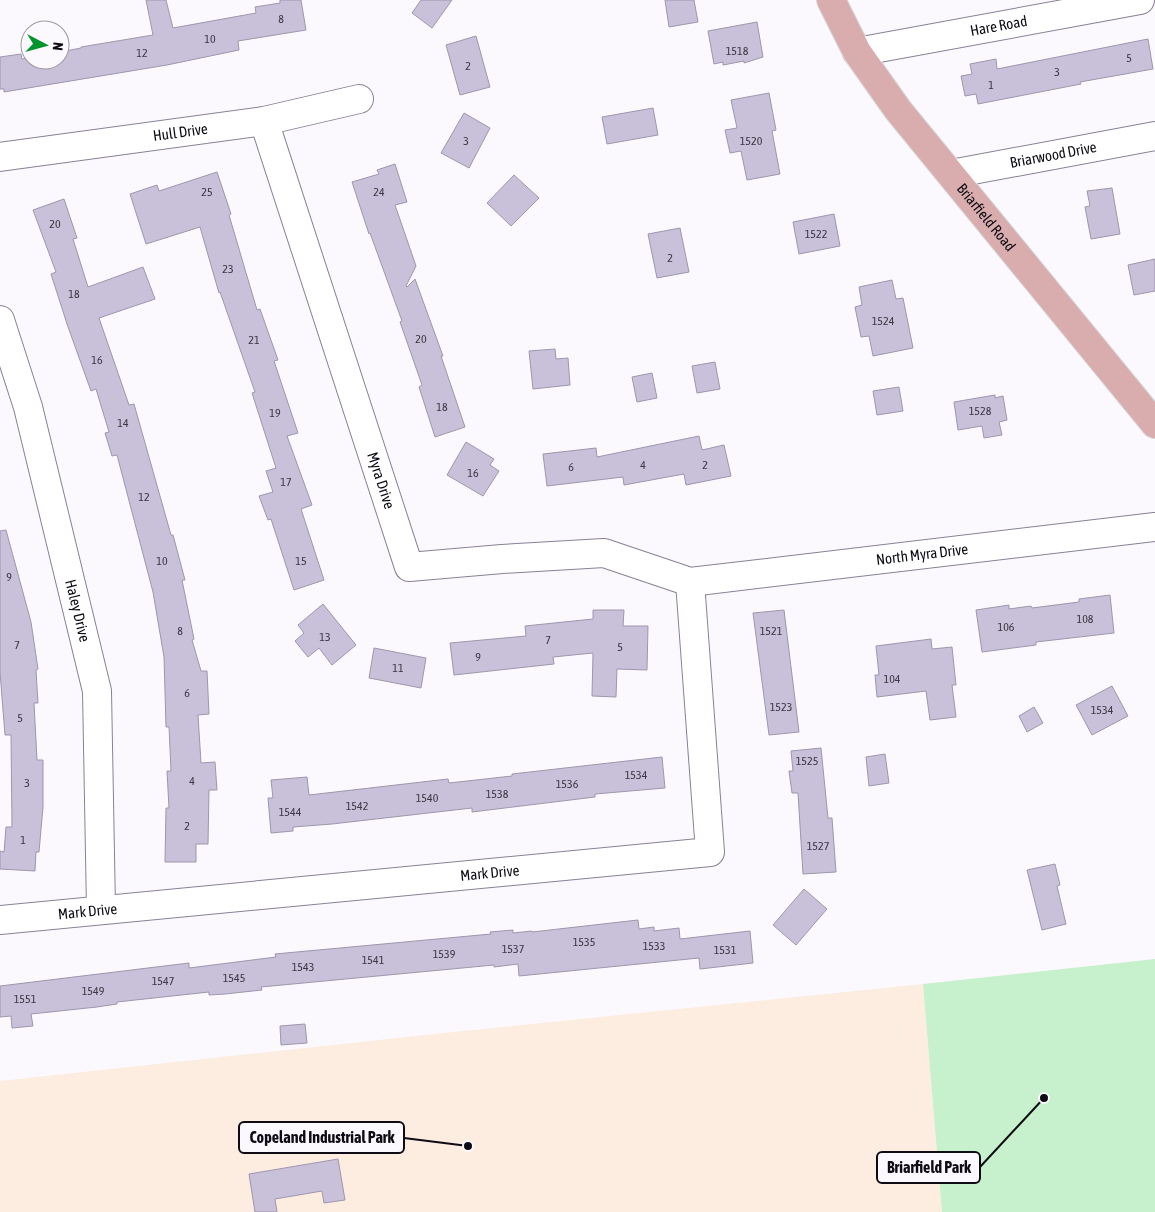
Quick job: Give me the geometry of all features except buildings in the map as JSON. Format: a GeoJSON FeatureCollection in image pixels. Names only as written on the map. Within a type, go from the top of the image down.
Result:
{"type":"FeatureCollection","features":[{"type":"Feature","properties":{"kind":"main road","name":"Briarfield Road"},"geometry":{"type":"LineString","coordinates":[[831,0],[857,52],[898,110],[1155,424]]}},
{"type":"Feature","properties":{"kind":"street","name":"Hare Road"},"geometry":{"type":"LineString","coordinates":[[857,52],[1140,0]]}},
{"type":"Feature","properties":{"kind":"street","name":"Hull Drive"},"geometry":{"type":"LineString","coordinates":[[0,157],[264,121],[359,99]]}},
{"type":"Feature","properties":{"kind":"street","name":"Myra Drive"},"geometry":{"type":"LineString","coordinates":[[264,121],[409,567],[604,553],[690,582]]}},
{"type":"Feature","properties":{"kind":"street","name":"Briarwood Drive"},"geometry":{"type":"LineString","coordinates":[[951,174],[1155,136]]}},
{"type":"Feature","properties":{"kind":"street","name":"Haley Drive"},"geometry":{"type":"LineString","coordinates":[[0,320],[28,407],[97,691],[101,909]]}},
{"type":"Feature","properties":{"kind":"street","name":"North Myra Drive"},"geometry":{"type":"LineString","coordinates":[[690,582],[1155,528]]}},
{"type":"Feature","properties":{"kind":"street","name":"Mark Drive"},"geometry":{"type":"LineString","coordinates":[[0,920],[710,852],[690,582]]}},
{"type":"Feature","properties":{"kind":"shaded area"},"geometry":{"type":"Polygon","coordinates":[[[923,984],[942,1212],[0,1212],[0,1081],[923,984]]]}},
{"type":"Feature","properties":{"kind":"green space"},"geometry":{"type":"Polygon","coordinates":[[[1155,959],[1155,1212],[942,1212],[923,984],[1155,959]]]}},
{"type":"Feature","properties":{"kind":"place","name":"Briarfield Park"},"geometry":{"type":"Point","coordinates":[1044,1098]}},
{"type":"Feature","properties":{"kind":"place","name":"Copeland Industrial Park"},"geometry":{"type":"Point","coordinates":[468,1146]}}]}
